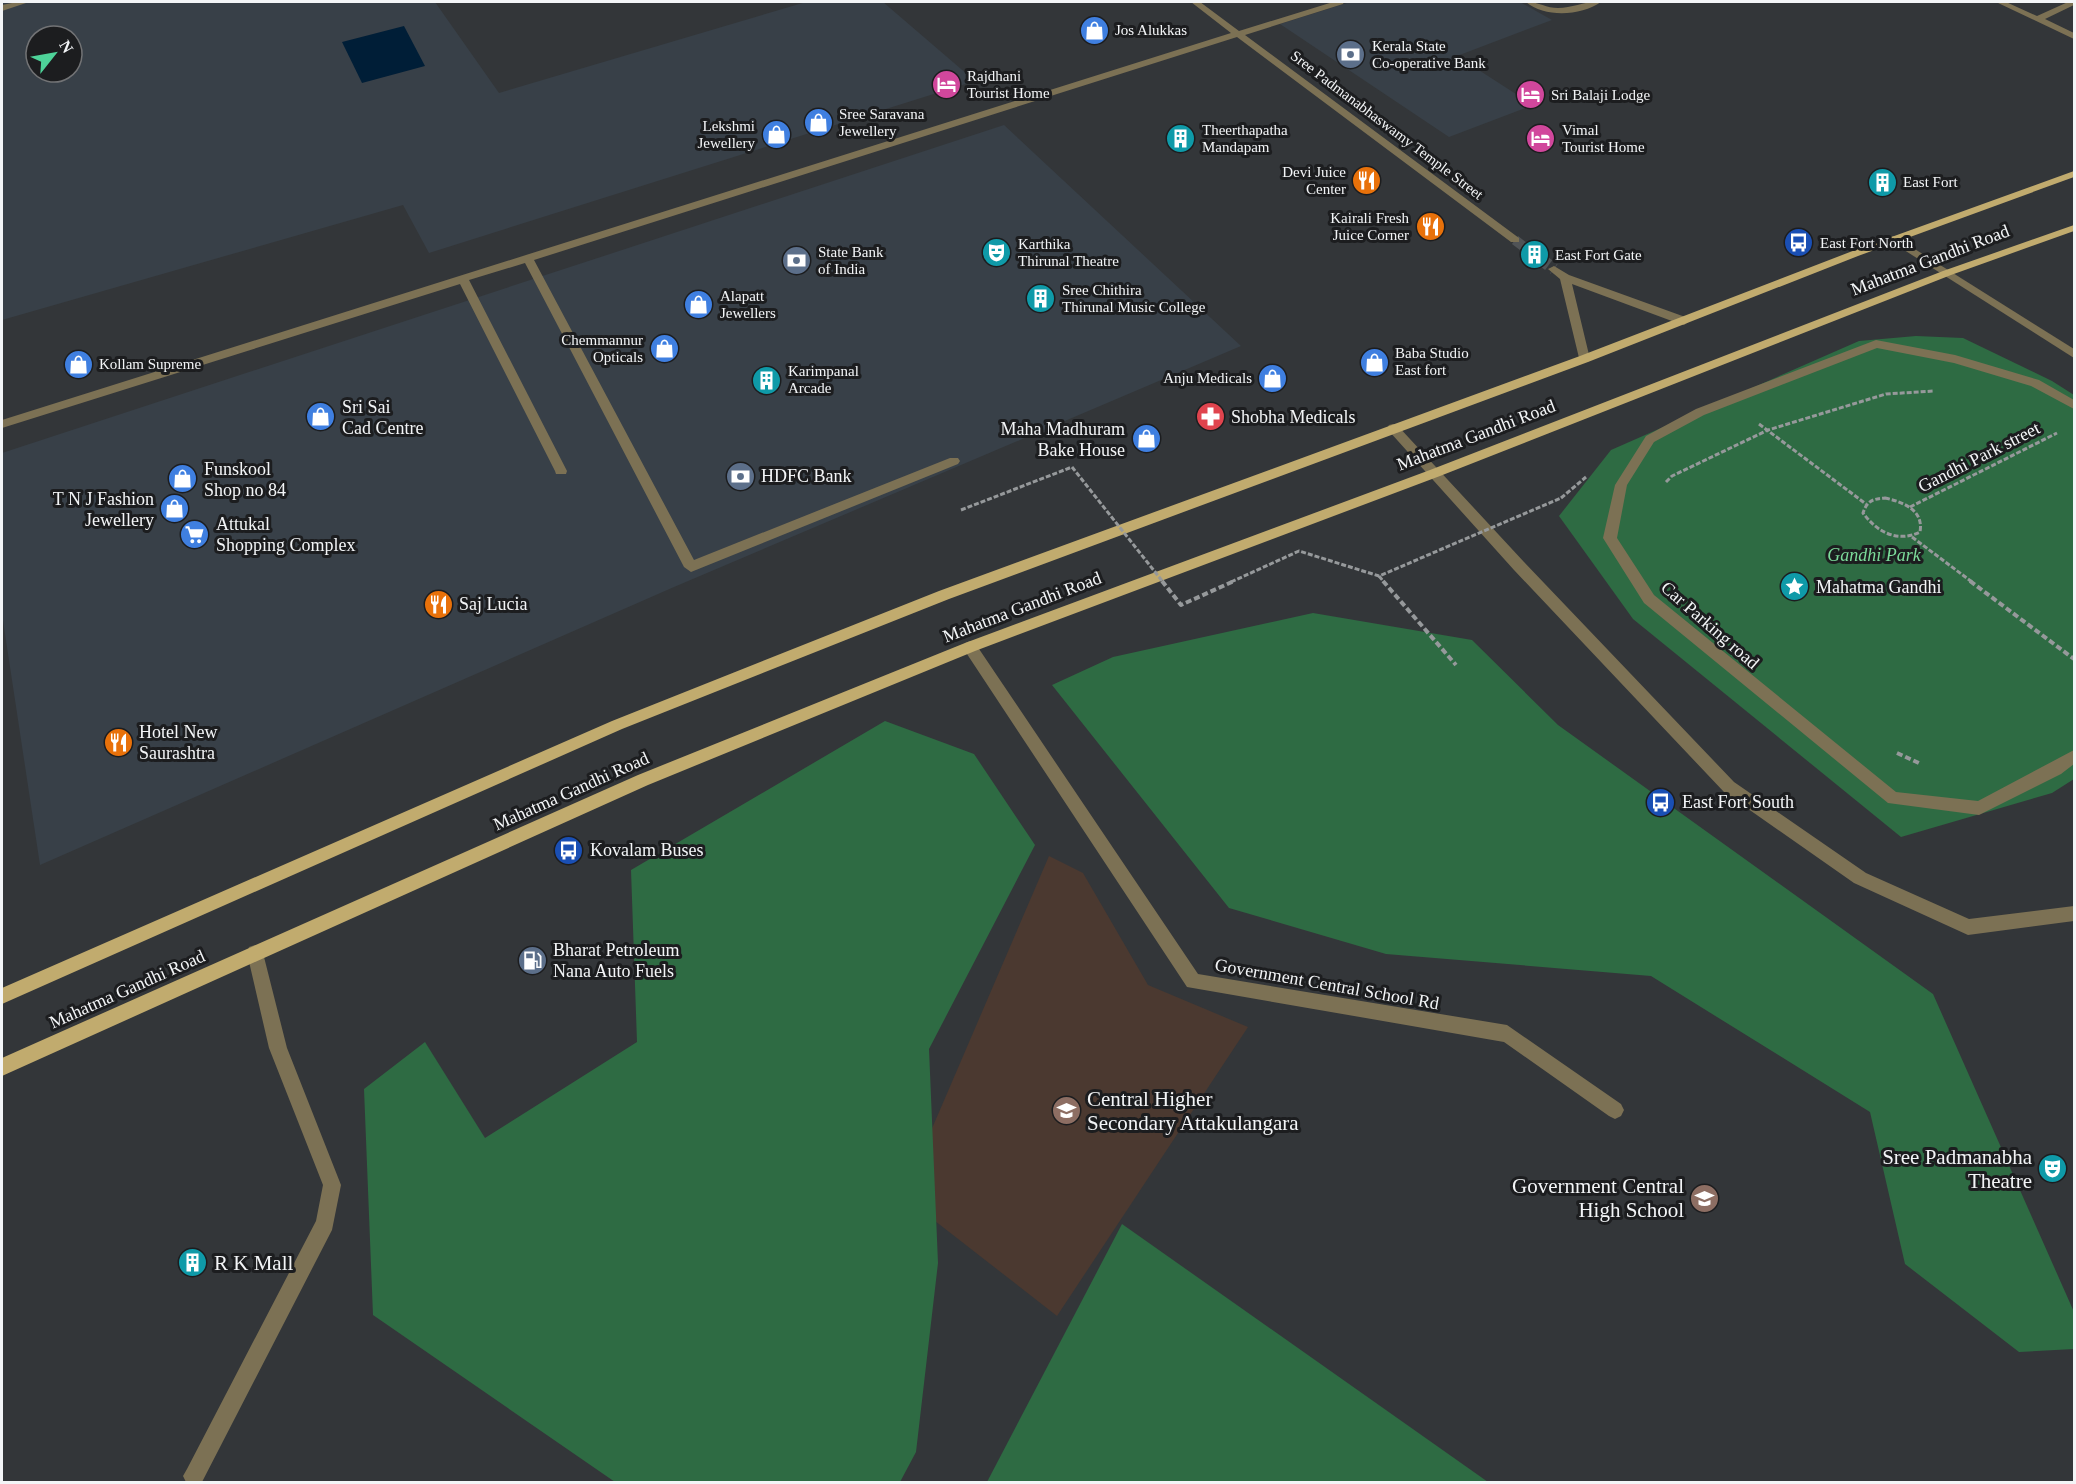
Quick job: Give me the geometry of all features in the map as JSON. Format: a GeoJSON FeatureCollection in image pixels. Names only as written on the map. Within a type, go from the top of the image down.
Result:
{"type":"FeatureCollection","features":[{"type":"Feature","properties":{"kind":"main road","name":"Mahatma Gandhi Road"},"geometry":{"type":"LineString","coordinates":[[2,996],[617,725],[944,595],[1584,359],[1894,240],[2074,174]]}},
{"type":"Feature","properties":{"kind":"main road","name":"Mahatma Gandhi Road"},"geometry":{"type":"LineString","coordinates":[[2,1067],[643,780],[970,647],[1435,473],[1947,273],[2074,228]]}},
{"type":"Feature","properties":{"kind":"street"},"geometry":{"type":"LineString","coordinates":[[2,8],[25,2]]}},
{"type":"Feature","properties":{"kind":"street","name":"Sree Padmanabhaswamy Temple Street"},"geometry":{"type":"LineString","coordinates":[[1195,2],[1515,240]]}},
{"type":"Feature","properties":{"kind":"street"},"geometry":{"type":"LineString","coordinates":[[2,424],[1340,2]]}},
{"type":"Feature","properties":{"kind":"street"},"geometry":{"type":"LineString","coordinates":[[1530,2],[1546,10],[1565,12],[1597,2]]}},
{"type":"Feature","properties":{"kind":"street"},"geometry":{"type":"LineString","coordinates":[[2000,2],[2074,36]]}},
{"type":"Feature","properties":{"kind":"street"},"geometry":{"type":"LineString","coordinates":[[2038,19],[2074,2]]}},
{"type":"Feature","properties":{"kind":"street"},"geometry":{"type":"LineString","coordinates":[[1894,240],[2074,354]]}},
{"type":"Feature","properties":{"kind":"street"},"geometry":{"type":"LineString","coordinates":[[528,258],[691,567],[954,461]]}},
{"type":"Feature","properties":{"kind":"street"},"geometry":{"type":"LineString","coordinates":[[1554,269],[1565,277],[1684,321]]}},
{"type":"Feature","properties":{"kind":"street"},"geometry":{"type":"LineString","coordinates":[[1565,277],[1584,359]]}},
{"type":"Feature","properties":{"kind":"street"},"geometry":{"type":"LineString","coordinates":[[463,279],[561,471]]}},
{"type":"Feature","properties":{"kind":"street","name":"Car Parking road"},"geometry":{"type":"LineString","coordinates":[[2074,405],[2035,383],[1956,359],[1876,344],[1728,400],[1650,439],[1621,485],[1610,538],[1649,599],[1893,798],[1979,808],[2056,769],[2074,756]]}},
{"type":"Feature","properties":{"kind":"street"},"geometry":{"type":"LineString","coordinates":[[1393,428],[1519,566],[1729,787],[1860,878],[1968,927],[2074,914]]}},
{"type":"Feature","properties":{"kind":"street","name":"Government Central School Rd"},"geometry":{"type":"LineString","coordinates":[[970,647],[1193,981],[1507,1034],[1615,1110]]}},
{"type":"Feature","properties":{"kind":"street"},"geometry":{"type":"LineString","coordinates":[[194,1476],[325,1223],[332,1185],[278,1048],[255,954]]}},
{"type":"Feature","properties":{"kind":"path"},"geometry":{"type":"LineString","coordinates":[[1665,483],[1672,476],[1768,430],[1886,394],[1935,391]]}},
{"type":"Feature","properties":{"kind":"path"},"geometry":{"type":"LineString","coordinates":[[1728,400],[1866,504]]}},
{"type":"Feature","properties":{"kind":"path","name":"Gandhi Park street"},"geometry":{"type":"LineString","coordinates":[[1910,507],[2061,432],[2051,428]]}},
{"type":"Feature","properties":{"kind":"path"},"geometry":{"type":"LineString","coordinates":[[961,510],[1072,467],[1181,605],[1299,551],[1379,576],[1456,665]]}},
{"type":"Feature","properties":{"kind":"path"},"geometry":{"type":"LineString","coordinates":[[1379,576],[1562,498],[1591,472]]}},
{"type":"Feature","properties":{"kind":"path"},"geometry":{"type":"LineString","coordinates":[[1885,498],[1910,507],[1923,524],[1920,532],[1912,537],[1899,538],[1876,528],[1870,524],[1863,513],[1866,504],[1873,499],[1885,498]]}},
{"type":"Feature","properties":{"kind":"path"},"geometry":{"type":"LineString","coordinates":[[1912,537],[2074,659]]}},
{"type":"Feature","properties":{"kind":"path"},"geometry":{"type":"LineString","coordinates":[[1888,748],[1918,763],[1929,765]]}},
{"type":"Feature","properties":{"kind":"shaded area"},"geometry":{"type":"Polygon","coordinates":[[[2,2],[435,2],[499,93],[806,2],[883,2],[975,81],[429,253],[403,205],[2,320],[2,2]]]}},
{"type":"Feature","properties":{"kind":"shaded area"},"geometry":{"type":"Polygon","coordinates":[[[1350,2],[1520,2],[1552,20],[1457,56],[1533,105],[1449,137],[1280,24],[1350,2]]]}},
{"type":"Feature","properties":{"kind":"shaded area"},"geometry":{"type":"Polygon","coordinates":[[[1004,125],[1241,346],[674,587],[40,865],[2,614],[2,453],[1004,125]]]}},
{"type":"Feature","properties":{"kind":"shaded area","name":"Central Higher Secondary Attakulangara"},"geometry":{"type":"Polygon","coordinates":[[[1049,856],[1083,873],[1148,985],[1248,1027],[1057,1316],[903,1196],[1049,856]]]}},
{"type":"Feature","properties":{"kind":"green space","name":"Gandhi Park"},"geometry":{"type":"Polygon","coordinates":[[[1916,336],[1963,338],[2052,381],[2074,395],[2074,779],[2052,793],[1901,837],[1633,619],[1559,516],[1611,450],[1859,341],[1916,336]]]}},
{"type":"Feature","properties":{"kind":"green space"},"geometry":{"type":"Polygon","coordinates":[[[1313,613],[1472,640],[1558,725],[1933,994],[2074,1312],[2074,1349],[2019,1352],[1905,1264],[1870,1112],[1651,976],[1386,954],[1229,908],[1052,685],[1113,657],[1313,613]]]}},
{"type":"Feature","properties":{"kind":"green space"},"geometry":{"type":"Polygon","coordinates":[[[885,721],[974,754],[1035,845],[929,1049],[938,1263],[916,1452],[900,1482],[615,1482],[373,1315],[364,1089],[425,1042],[485,1138],[637,1042],[631,870],[885,721]]]}},
{"type":"Feature","properties":{"kind":"green space"},"geometry":{"type":"Polygon","coordinates":[[[1122,1224],[1488,1482],[987,1482],[1122,1224]]]}},
{"type":"Feature","properties":{"kind":"water"},"geometry":{"type":"Polygon","coordinates":[[[404,26],[425,66],[362,83],[342,42],[404,26]]]}},
{"type":"Feature","properties":{"kind":"tunnel"},"geometry":{"type":"LineString","coordinates":[[1515,240],[1541,260]]}},
{"type":"Feature","properties":{"kind":"tunnel"},"geometry":{"type":"LineString","coordinates":[[1539,258],[1554,269]]}},
{"type":"Feature","properties":{"kind":"place","name":"Jos Alukkas"},"geometry":{"type":"Point","coordinates":[1094,30]}},
{"type":"Feature","properties":{"kind":"place","name":"Kerala State Co-operative Bank"},"geometry":{"type":"Point","coordinates":[1351,55]}},
{"type":"Feature","properties":{"kind":"place","name":"Rajdhani Tourist Home"},"geometry":{"type":"Point","coordinates":[946,85]}},
{"type":"Feature","properties":{"kind":"place","name":"Sri Balaji Lodge"},"geometry":{"type":"Point","coordinates":[1530,95]}},
{"type":"Feature","properties":{"kind":"place","name":"Sree Saravana Jewellery"},"geometry":{"type":"Point","coordinates":[818,123]}},
{"type":"Feature","properties":{"kind":"place","name":"Lekshmi Jewellery"},"geometry":{"type":"Point","coordinates":[776,135]}},
{"type":"Feature","properties":{"kind":"place","name":"Theerthapatha Mandapam"},"geometry":{"type":"Point","coordinates":[1181,139]}},
{"type":"Feature","properties":{"kind":"place","name":"Vimal Tourist Home"},"geometry":{"type":"Point","coordinates":[1541,139]}},
{"type":"Feature","properties":{"kind":"place","name":"Devi Juice Center"},"geometry":{"type":"Point","coordinates":[1367,181]}},
{"type":"Feature","properties":{"kind":"place","name":"East Fort"},"geometry":{"type":"Point","coordinates":[1882,182]}},
{"type":"Feature","properties":{"kind":"place","name":"Kairali Fresh Juice Corner"},"geometry":{"type":"Point","coordinates":[1430,227]}},
{"type":"Feature","properties":{"kind":"place","name":"East Fort North"},"geometry":{"type":"Point","coordinates":[1799,243]}},
{"type":"Feature","properties":{"kind":"place","name":"Karthika Thirunal Theatre"},"geometry":{"type":"Point","coordinates":[997,253]}},
{"type":"Feature","properties":{"kind":"place","name":"East Fort Gate"},"geometry":{"type":"Point","coordinates":[1534,255]}},
{"type":"Feature","properties":{"kind":"place","name":"State Bank of India"},"geometry":{"type":"Point","coordinates":[797,261]}},
{"type":"Feature","properties":{"kind":"place","name":"Sree Chithira Thirunal Music College"},"geometry":{"type":"Point","coordinates":[1041,299]}},
{"type":"Feature","properties":{"kind":"place","name":"Alapatt Jewellers"},"geometry":{"type":"Point","coordinates":[699,305]}},
{"type":"Feature","properties":{"kind":"place","name":"Chemmannur Opticals"},"geometry":{"type":"Point","coordinates":[664,349]}},
{"type":"Feature","properties":{"kind":"place","name":"Baba Studio East fort"},"geometry":{"type":"Point","coordinates":[1374,362]}},
{"type":"Feature","properties":{"kind":"place","name":"Kollam Supreme"},"geometry":{"type":"Point","coordinates":[78,364]}},
{"type":"Feature","properties":{"kind":"place","name":"Anju Medicals"},"geometry":{"type":"Point","coordinates":[1273,378]}},
{"type":"Feature","properties":{"kind":"place","name":"Karimpanal Arcade"},"geometry":{"type":"Point","coordinates":[767,380]}},
{"type":"Feature","properties":{"kind":"place","name":"Sri Sai Cad Centre"},"geometry":{"type":"Point","coordinates":[321,417]}},
{"type":"Feature","properties":{"kind":"place","name":"Shobha Medicals"},"geometry":{"type":"Point","coordinates":[1210,417]}},
{"type":"Feature","properties":{"kind":"place","name":"Maha Madhuram Bake House"},"geometry":{"type":"Point","coordinates":[1146,439]}},
{"type":"Feature","properties":{"kind":"place","name":"HDFC Bank"},"geometry":{"type":"Point","coordinates":[740,476]}},
{"type":"Feature","properties":{"kind":"place","name":"Funskool Shop no 84"},"geometry":{"type":"Point","coordinates":[183,479]}},
{"type":"Feature","properties":{"kind":"place","name":"T N J Fashion Jewellery"},"geometry":{"type":"Point","coordinates":[175,509]}},
{"type":"Feature","properties":{"kind":"place","name":"Attukal Shopping Complex"},"geometry":{"type":"Point","coordinates":[195,534]}},
{"type":"Feature","properties":{"kind":"place","name":"Mahatma Gandhi"},"geometry":{"type":"Point","coordinates":[1795,587]}},
{"type":"Feature","properties":{"kind":"place","name":"Saj Lucia"},"geometry":{"type":"Point","coordinates":[438,604]}},
{"type":"Feature","properties":{"kind":"place","name":"Hotel New Saurashtra"},"geometry":{"type":"Point","coordinates":[118,742]}},
{"type":"Feature","properties":{"kind":"place","name":"East Fort South"},"geometry":{"type":"Point","coordinates":[1661,802]}},
{"type":"Feature","properties":{"kind":"place","name":"Kovalam Buses"},"geometry":{"type":"Point","coordinates":[569,850]}},
{"type":"Feature","properties":{"kind":"place","name":"Bharat Petroleum Nana Auto Fuels"},"geometry":{"type":"Point","coordinates":[532,960]}},
{"type":"Feature","properties":{"kind":"place","name":"Central Higher Secondary Attakulangara"},"geometry":{"type":"Point","coordinates":[1066,1111]}},
{"type":"Feature","properties":{"kind":"place","name":"Sree Padmanabha Theatre"},"geometry":{"type":"Point","coordinates":[2053,1169]}},
{"type":"Feature","properties":{"kind":"place","name":"Government Central High School"},"geometry":{"type":"Point","coordinates":[1705,1198]}},
{"type":"Feature","properties":{"kind":"place","name":"R K Mall"},"geometry":{"type":"Point","coordinates":[193,1263]}}]}
